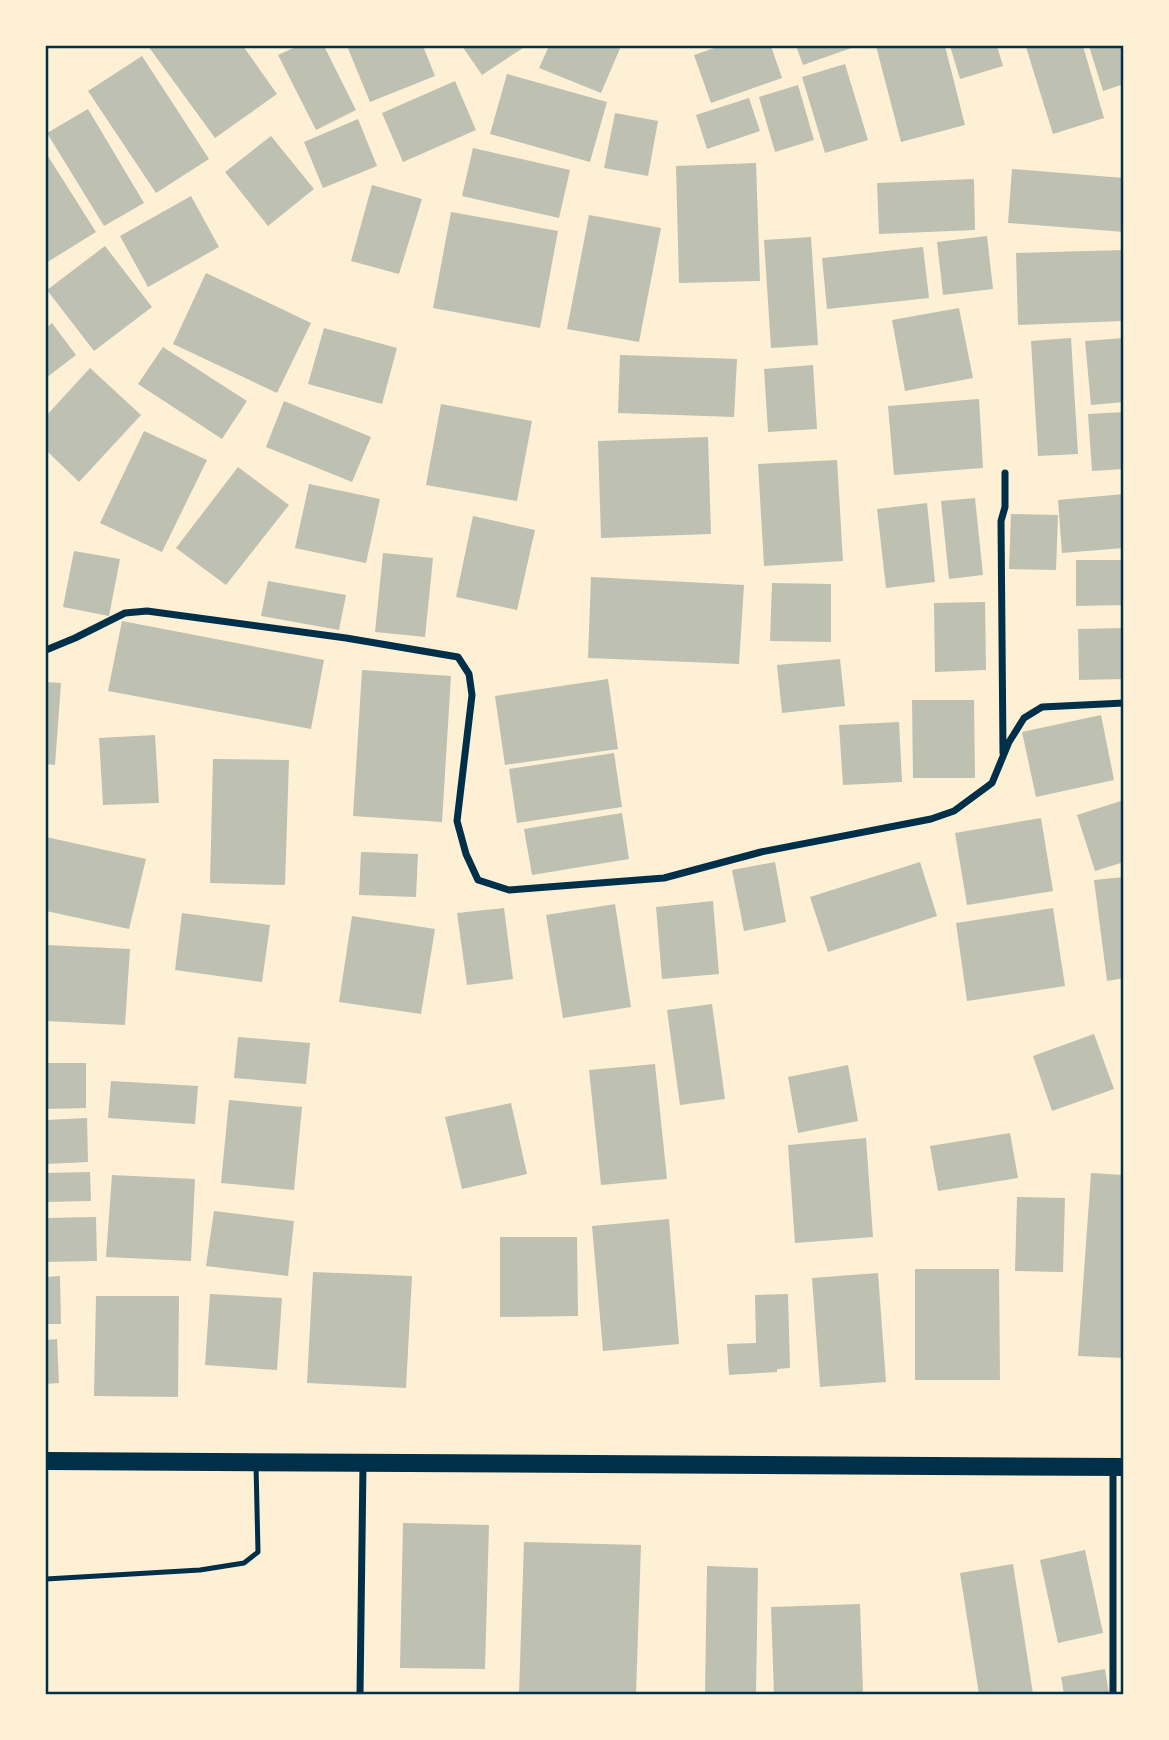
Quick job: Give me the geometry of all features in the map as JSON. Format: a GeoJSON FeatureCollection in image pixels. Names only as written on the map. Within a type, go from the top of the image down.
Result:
{"type":"FeatureCollection","features":[{"type":"Feature","properties":{"kind":"main road"},"geometry":{"type":"LineString","coordinates":[[46,1461],[1118,1467]]}},
{"type":"Feature","properties":{"kind":"street"},"geometry":{"type":"LineString","coordinates":[[1003,757],[1002,521],[1005,508],[1005,473]]}},
{"type":"Feature","properties":{"kind":"street"},"geometry":{"type":"LineString","coordinates":[[46,650],[125,612],[147,611],[346,638],[458,657],[470,674],[472,695],[457,821],[466,854],[478,880],[509,890],[664,878],[761,852],[931,819],[954,811],[992,783],[1009,742],[1024,718],[1042,707],[1124,703]]}},
{"type":"Feature","properties":{"kind":"street"},"geometry":{"type":"LineString","coordinates":[[360,1695],[363,1462]]}},
{"type":"Feature","properties":{"kind":"street"},"geometry":{"type":"LineString","coordinates":[[1113,1695],[1118,1467]]}},
{"type":"Feature","properties":{"kind":"lane"},"geometry":{"type":"LineString","coordinates":[[46,1579],[200,1570],[244,1563],[258,1552],[256,1461]]}},
{"type":"Feature","properties":{"kind":"building"},"geometry":{"type":"Polygon","coordinates":[[[148,46],[243,46],[277,94],[215,138],[148,46]]]}},
{"type":"Feature","properties":{"kind":"building"},"geometry":{"type":"Polygon","coordinates":[[[298,46],[324,46],[356,110],[316,130],[278,55],[298,46]]]}},
{"type":"Feature","properties":{"kind":"building"},"geometry":{"type":"Polygon","coordinates":[[[347,46],[423,46],[435,76],[370,102],[347,46]]]}},
{"type":"Feature","properties":{"kind":"building"},"geometry":{"type":"Polygon","coordinates":[[[462,46],[526,46],[482,75],[462,46]]]}},
{"type":"Feature","properties":{"kind":"building"},"geometry":{"type":"Polygon","coordinates":[[[549,46],[621,46],[601,93],[539,68],[549,46]]]}},
{"type":"Feature","properties":{"kind":"building"},"geometry":{"type":"Polygon","coordinates":[[[720,46],[771,46],[782,78],[711,103],[694,55],[720,46]]]}},
{"type":"Feature","properties":{"kind":"building"},"geometry":{"type":"Polygon","coordinates":[[[796,46],[857,46],[803,65],[796,46]]]}},
{"type":"Feature","properties":{"kind":"building"},"geometry":{"type":"Polygon","coordinates":[[[876,46],[945,46],[965,125],[901,142],[876,46]]]}},
{"type":"Feature","properties":{"kind":"building"},"geometry":{"type":"Polygon","coordinates":[[[950,46],[997,46],[1003,66],[960,79],[950,46]]]}},
{"type":"Feature","properties":{"kind":"building"},"geometry":{"type":"Polygon","coordinates":[[[1083,46],[1104,118],[1053,134],[1026,47],[1083,46]]]}},
{"type":"Feature","properties":{"kind":"building"},"geometry":{"type":"Polygon","coordinates":[[[1089,46],[1124,46],[1124,84],[1103,91],[1089,46]]]}},
{"type":"Feature","properties":{"kind":"building"},"geometry":{"type":"Polygon","coordinates":[[[142,56],[209,159],[156,193],[88,91],[142,56]]]}},
{"type":"Feature","properties":{"kind":"building"},"geometry":{"type":"Polygon","coordinates":[[[845,64],[868,140],[825,153],[802,77],[845,64]]]}},
{"type":"Feature","properties":{"kind":"building"},"geometry":{"type":"Polygon","coordinates":[[[507,74],[607,102],[590,162],[490,134],[507,74]]]}},
{"type":"Feature","properties":{"kind":"building"},"geometry":{"type":"Polygon","coordinates":[[[455,81],[476,130],[403,162],[382,113],[455,81]]]}},
{"type":"Feature","properties":{"kind":"building"},"geometry":{"type":"Polygon","coordinates":[[[798,85],[814,140],[775,152],[759,97],[798,85]]]}},
{"type":"Feature","properties":{"kind":"building"},"geometry":{"type":"Polygon","coordinates":[[[749,98],[760,131],[707,149],[696,115],[749,98]]]}},
{"type":"Feature","properties":{"kind":"building"},"geometry":{"type":"Polygon","coordinates":[[[88,109],[144,203],[104,226],[47,133],[88,109]]]}},
{"type":"Feature","properties":{"kind":"building"},"geometry":{"type":"Polygon","coordinates":[[[615,113],[658,121],[648,176],[604,168],[615,113]]]}},
{"type":"Feature","properties":{"kind":"building"},"geometry":{"type":"Polygon","coordinates":[[[358,119],[377,166],[323,188],[304,142],[358,119]]]}},
{"type":"Feature","properties":{"kind":"building"},"geometry":{"type":"Polygon","coordinates":[[[271,136],[314,189],[268,226],[225,172],[271,136]]]}},
{"type":"Feature","properties":{"kind":"building"},"geometry":{"type":"Polygon","coordinates":[[[473,148],[570,170],[559,218],[462,196],[473,148]]]}},
{"type":"Feature","properties":{"kind":"building"},"geometry":{"type":"Polygon","coordinates":[[[46,153],[96,232],[46,263],[46,153]]]}},
{"type":"Feature","properties":{"kind":"building"},"geometry":{"type":"Polygon","coordinates":[[[756,163],[760,281],[679,283],[676,166],[756,163]]]}},
{"type":"Feature","properties":{"kind":"building"},"geometry":{"type":"Polygon","coordinates":[[[1012,169],[1124,178],[1124,232],[1008,223],[1012,169]]]}},
{"type":"Feature","properties":{"kind":"building"},"geometry":{"type":"Polygon","coordinates":[[[974,179],[975,230],[879,234],[877,183],[974,179]]]}},
{"type":"Feature","properties":{"kind":"building"},"geometry":{"type":"Polygon","coordinates":[[[372,185],[422,199],[399,274],[351,261],[372,185]]]}},
{"type":"Feature","properties":{"kind":"building"},"geometry":{"type":"Polygon","coordinates":[[[191,196],[219,247],[148,287],[120,236],[191,196]]]}},
{"type":"Feature","properties":{"kind":"building"},"geometry":{"type":"Polygon","coordinates":[[[451,212],[558,231],[540,328],[433,308],[451,212]]]}},
{"type":"Feature","properties":{"kind":"building"},"geometry":{"type":"Polygon","coordinates":[[[589,215],[661,228],[639,342],[567,329],[589,215]]]}},
{"type":"Feature","properties":{"kind":"building"},"geometry":{"type":"Polygon","coordinates":[[[987,236],[993,289],[943,295],[937,242],[987,236]]]}},
{"type":"Feature","properties":{"kind":"building"},"geometry":{"type":"Polygon","coordinates":[[[811,237],[818,345],[771,348],[764,240],[811,237]]]}},
{"type":"Feature","properties":{"kind":"building"},"geometry":{"type":"Polygon","coordinates":[[[105,246],[152,307],[94,351],[47,290],[105,246]]]}},
{"type":"Feature","properties":{"kind":"building"},"geometry":{"type":"Polygon","coordinates":[[[923,247],[929,298],[827,309],[822,258],[923,247]]]}},
{"type":"Feature","properties":{"kind":"building"},"geometry":{"type":"Polygon","coordinates":[[[1124,250],[1124,321],[1018,325],[1016,253],[1124,250]]]}},
{"type":"Feature","properties":{"kind":"building"},"geometry":{"type":"Polygon","coordinates":[[[206,273],[311,323],[277,393],[173,344],[206,273]]]}},
{"type":"Feature","properties":{"kind":"building"},"geometry":{"type":"Polygon","coordinates":[[[959,308],[973,378],[905,391],[892,320],[959,308]]]}},
{"type":"Feature","properties":{"kind":"building"},"geometry":{"type":"Polygon","coordinates":[[[52,323],[76,355],[46,378],[46,328],[52,323]]]}},
{"type":"Feature","properties":{"kind":"building"},"geometry":{"type":"Polygon","coordinates":[[[324,328],[397,348],[382,404],[308,384],[324,328]]]}},
{"type":"Feature","properties":{"kind":"building"},"geometry":{"type":"Polygon","coordinates":[[[1071,338],[1078,454],[1038,456],[1031,341],[1071,338]]]}},
{"type":"Feature","properties":{"kind":"building"},"geometry":{"type":"Polygon","coordinates":[[[1124,338],[1124,402],[1091,405],[1085,341],[1124,338]]]}},
{"type":"Feature","properties":{"kind":"building"},"geometry":{"type":"Polygon","coordinates":[[[163,347],[247,401],[222,439],[138,384],[163,347]]]}},
{"type":"Feature","properties":{"kind":"building"},"geometry":{"type":"Polygon","coordinates":[[[620,355],[737,359],[734,417],[618,413],[620,355]]]}},
{"type":"Feature","properties":{"kind":"building"},"geometry":{"type":"Polygon","coordinates":[[[813,365],[817,429],[768,432],[764,369],[813,365]]]}},
{"type":"Feature","properties":{"kind":"building"},"geometry":{"type":"Polygon","coordinates":[[[90,368],[141,415],[79,482],[46,450],[46,416],[90,368]]]}},
{"type":"Feature","properties":{"kind":"building"},"geometry":{"type":"Polygon","coordinates":[[[979,399],[983,468],[894,475],[888,406],[979,399]]]}},
{"type":"Feature","properties":{"kind":"building"},"geometry":{"type":"Polygon","coordinates":[[[284,401],[371,437],[352,482],[266,447],[284,401]]]}},
{"type":"Feature","properties":{"kind":"building"},"geometry":{"type":"Polygon","coordinates":[[[441,404],[532,421],[517,501],[426,485],[441,404]]]}},
{"type":"Feature","properties":{"kind":"building"},"geometry":{"type":"Polygon","coordinates":[[[1124,412],[1124,469],[1092,471],[1088,414],[1124,412]]]}},
{"type":"Feature","properties":{"kind":"building"},"geometry":{"type":"Polygon","coordinates":[[[144,431],[207,460],[162,552],[100,523],[144,431]]]}},
{"type":"Feature","properties":{"kind":"building"},"geometry":{"type":"Polygon","coordinates":[[[708,437],[711,534],[601,538],[598,441],[708,437]]]}},
{"type":"Feature","properties":{"kind":"building"},"geometry":{"type":"Polygon","coordinates":[[[837,460],[843,561],[764,566],[758,464],[837,460]]]}},
{"type":"Feature","properties":{"kind":"building"},"geometry":{"type":"Polygon","coordinates":[[[238,467],[289,505],[226,585],[176,548],[238,467]]]}},
{"type":"Feature","properties":{"kind":"building"},"geometry":{"type":"Polygon","coordinates":[[[309,484],[380,499],[366,563],[295,548],[309,484]]]}},
{"type":"Feature","properties":{"kind":"building"},"geometry":{"type":"Polygon","coordinates":[[[1124,494],[1124,548],[1062,553],[1058,500],[1124,494]]]}},
{"type":"Feature","properties":{"kind":"building"},"geometry":{"type":"Polygon","coordinates":[[[975,498],[983,575],[949,579],[941,501],[975,498]]]}},
{"type":"Feature","properties":{"kind":"building"},"geometry":{"type":"Polygon","coordinates":[[[927,503],[935,582],[886,588],[877,509],[927,503]]]}},
{"type":"Feature","properties":{"kind":"building"},"geometry":{"type":"Polygon","coordinates":[[[1011,514],[1058,515],[1056,570],[1009,569],[1011,514]]]}},
{"type":"Feature","properties":{"kind":"building"},"geometry":{"type":"Polygon","coordinates":[[[473,516],[535,530],[517,610],[456,597],[473,516]]]}},
{"type":"Feature","properties":{"kind":"building"},"geometry":{"type":"Polygon","coordinates":[[[74,551],[120,559],[109,616],[63,607],[74,551]]]}},
{"type":"Feature","properties":{"kind":"building"},"geometry":{"type":"Polygon","coordinates":[[[383,553],[433,558],[425,637],[375,632],[383,553]]]}},
{"type":"Feature","properties":{"kind":"building"},"geometry":{"type":"Polygon","coordinates":[[[1076,560],[1124,560],[1124,605],[1076,606],[1076,560]]]}},
{"type":"Feature","properties":{"kind":"building"},"geometry":{"type":"Polygon","coordinates":[[[591,577],[744,585],[739,664],[588,658],[591,577]]]}},
{"type":"Feature","properties":{"kind":"building"},"geometry":{"type":"Polygon","coordinates":[[[268,581],[346,595],[339,630],[261,616],[268,581]]]}},
{"type":"Feature","properties":{"kind":"building"},"geometry":{"type":"Polygon","coordinates":[[[772,583],[831,584],[831,642],[770,641],[772,583]]]}},
{"type":"Feature","properties":{"kind":"building"},"geometry":{"type":"Polygon","coordinates":[[[985,602],[986,670],[935,672],[934,603],[985,602]]]}},
{"type":"Feature","properties":{"kind":"building"},"geometry":{"type":"Polygon","coordinates":[[[122,621],[324,660],[311,729],[108,691],[122,621]]]}},
{"type":"Feature","properties":{"kind":"building"},"geometry":{"type":"Polygon","coordinates":[[[1124,628],[1124,679],[1079,680],[1078,629],[1124,628]]]}},
{"type":"Feature","properties":{"kind":"building"},"geometry":{"type":"Polygon","coordinates":[[[840,659],[845,706],[782,713],[777,665],[840,659]]]}},
{"type":"Feature","properties":{"kind":"building"},"geometry":{"type":"Polygon","coordinates":[[[362,670],[451,676],[442,822],[353,816],[362,670]]]}},
{"type":"Feature","properties":{"kind":"building"},"geometry":{"type":"Polygon","coordinates":[[[608,679],[618,749],[505,765],[495,696],[608,679]]]}},
{"type":"Feature","properties":{"kind":"building"},"geometry":{"type":"Polygon","coordinates":[[[46,682],[61,683],[55,765],[46,764],[46,682]]]}},
{"type":"Feature","properties":{"kind":"building"},"geometry":{"type":"Polygon","coordinates":[[[912,700],[974,700],[975,778],[913,778],[912,700]]]}},
{"type":"Feature","properties":{"kind":"building"},"geometry":{"type":"Polygon","coordinates":[[[1101,715],[1114,780],[1036,797],[1022,732],[1101,715]]]}},
{"type":"Feature","properties":{"kind":"building"},"geometry":{"type":"Polygon","coordinates":[[[899,722],[902,782],[843,785],[839,725],[899,722]]]}},
{"type":"Feature","properties":{"kind":"building"},"geometry":{"type":"Polygon","coordinates":[[[155,735],[159,803],[103,805],[99,738],[155,735]]]}},
{"type":"Feature","properties":{"kind":"building"},"geometry":{"type":"Polygon","coordinates":[[[614,753],[622,807],[517,823],[509,769],[614,753]]]}},
{"type":"Feature","properties":{"kind":"building"},"geometry":{"type":"Polygon","coordinates":[[[213,759],[289,760],[285,885],[210,883],[213,759]]]}},
{"type":"Feature","properties":{"kind":"building"},"geometry":{"type":"Polygon","coordinates":[[[1124,800],[1124,862],[1095,871],[1077,815],[1124,800]]]}},
{"type":"Feature","properties":{"kind":"building"},"geometry":{"type":"Polygon","coordinates":[[[622,813],[629,859],[532,875],[524,829],[622,813]]]}},
{"type":"Feature","properties":{"kind":"building"},"geometry":{"type":"Polygon","coordinates":[[[1041,818],[1053,891],[967,905],[955,833],[1041,818]]]}},
{"type":"Feature","properties":{"kind":"building"},"geometry":{"type":"Polygon","coordinates":[[[46,837],[146,859],[129,929],[46,911],[46,837]]]}},
{"type":"Feature","properties":{"kind":"building"},"geometry":{"type":"Polygon","coordinates":[[[361,852],[418,854],[416,897],[359,895],[361,852]]]}},
{"type":"Feature","properties":{"kind":"building"},"geometry":{"type":"Polygon","coordinates":[[[775,862],[786,922],[744,931],[732,870],[775,862]]]}},
{"type":"Feature","properties":{"kind":"building"},"geometry":{"type":"Polygon","coordinates":[[[920,862],[937,916],[828,952],[810,897],[920,862]]]}},
{"type":"Feature","properties":{"kind":"building"},"geometry":{"type":"Polygon","coordinates":[[[1124,877],[1124,978],[1107,981],[1094,880],[1124,877]]]}},
{"type":"Feature","properties":{"kind":"building"},"geometry":{"type":"Polygon","coordinates":[[[713,901],[719,974],[662,979],[656,907],[713,901]]]}},
{"type":"Feature","properties":{"kind":"building"},"geometry":{"type":"Polygon","coordinates":[[[615,904],[631,1007],[563,1018],[546,915],[615,904]]]}},
{"type":"Feature","properties":{"kind":"building"},"geometry":{"type":"Polygon","coordinates":[[[504,908],[513,979],[467,985],[457,913],[504,908]]]}},
{"type":"Feature","properties":{"kind":"building"},"geometry":{"type":"Polygon","coordinates":[[[1053,908],[1065,986],[967,1001],[956,923],[1053,908]]]}},
{"type":"Feature","properties":{"kind":"building"},"geometry":{"type":"Polygon","coordinates":[[[182,913],[270,925],[262,982],[175,970],[182,913]]]}},
{"type":"Feature","properties":{"kind":"building"},"geometry":{"type":"Polygon","coordinates":[[[352,916],[435,929],[421,1014],[339,1002],[352,916]]]}},
{"type":"Feature","properties":{"kind":"building"},"geometry":{"type":"Polygon","coordinates":[[[46,945],[130,949],[125,1025],[46,1021],[46,945]]]}},
{"type":"Feature","properties":{"kind":"building"},"geometry":{"type":"Polygon","coordinates":[[[712,1004],[725,1099],[680,1105],[667,1010],[712,1004]]]}},
{"type":"Feature","properties":{"kind":"building"},"geometry":{"type":"Polygon","coordinates":[[[1094,1034],[1114,1089],[1052,1111],[1033,1056],[1094,1034]]]}},
{"type":"Feature","properties":{"kind":"building"},"geometry":{"type":"Polygon","coordinates":[[[238,1037],[310,1043],[306,1084],[234,1078],[238,1037]]]}},
{"type":"Feature","properties":{"kind":"building"},"geometry":{"type":"Polygon","coordinates":[[[46,1063],[86,1063],[86,1108],[46,1109],[46,1063]]]}},
{"type":"Feature","properties":{"kind":"building"},"geometry":{"type":"Polygon","coordinates":[[[655,1064],[667,1179],[601,1185],[589,1070],[655,1064]]]}},
{"type":"Feature","properties":{"kind":"building"},"geometry":{"type":"Polygon","coordinates":[[[848,1065],[858,1121],[798,1133],[788,1077],[848,1065]]]}},
{"type":"Feature","properties":{"kind":"building"},"geometry":{"type":"Polygon","coordinates":[[[111,1081],[198,1086],[195,1124],[108,1118],[111,1081]]]}},
{"type":"Feature","properties":{"kind":"building"},"geometry":{"type":"Polygon","coordinates":[[[229,1100],[302,1107],[294,1190],[221,1183],[229,1100]]]}},
{"type":"Feature","properties":{"kind":"building"},"geometry":{"type":"Polygon","coordinates":[[[511,1103],[527,1174],[462,1189],[445,1117],[511,1103]]]}},
{"type":"Feature","properties":{"kind":"building"},"geometry":{"type":"Polygon","coordinates":[[[87,1118],[88,1162],[46,1164],[46,1120],[87,1118]]]}},
{"type":"Feature","properties":{"kind":"building"},"geometry":{"type":"Polygon","coordinates":[[[1010,1133],[1018,1178],[938,1191],[930,1146],[1010,1133]]]}},
{"type":"Feature","properties":{"kind":"building"},"geometry":{"type":"Polygon","coordinates":[[[866,1138],[873,1237],[795,1243],[788,1145],[866,1138]]]}},
{"type":"Feature","properties":{"kind":"building"},"geometry":{"type":"Polygon","coordinates":[[[90,1172],[91,1201],[46,1202],[46,1173],[90,1172]]]}},
{"type":"Feature","properties":{"kind":"building"},"geometry":{"type":"Polygon","coordinates":[[[1091,1173],[1124,1175],[1124,1358],[1078,1356],[1091,1173]]]}},
{"type":"Feature","properties":{"kind":"building"},"geometry":{"type":"Polygon","coordinates":[[[112,1175],[195,1179],[191,1261],[106,1257],[112,1175]]]}},
{"type":"Feature","properties":{"kind":"building"},"geometry":{"type":"Polygon","coordinates":[[[1017,1197],[1065,1198],[1063,1272],[1015,1271],[1017,1197]]]}},
{"type":"Feature","properties":{"kind":"building"},"geometry":{"type":"Polygon","coordinates":[[[214,1211],[294,1221],[288,1276],[206,1266],[214,1211]]]}},
{"type":"Feature","properties":{"kind":"building"},"geometry":{"type":"Polygon","coordinates":[[[96,1217],[97,1261],[46,1262],[46,1218],[96,1217]]]}},
{"type":"Feature","properties":{"kind":"building"},"geometry":{"type":"Polygon","coordinates":[[[669,1219],[679,1344],[603,1351],[592,1226],[669,1219]]]}},
{"type":"Feature","properties":{"kind":"building"},"geometry":{"type":"Polygon","coordinates":[[[500,1237],[577,1237],[578,1316],[500,1317],[500,1237]]]}},
{"type":"Feature","properties":{"kind":"building"},"geometry":{"type":"Polygon","coordinates":[[[915,1269],[999,1269],[1000,1380],[915,1380],[915,1269]]]}},
{"type":"Feature","properties":{"kind":"building"},"geometry":{"type":"Polygon","coordinates":[[[313,1272],[412,1276],[406,1388],[307,1383],[313,1272]]]}},
{"type":"Feature","properties":{"kind":"building"},"geometry":{"type":"Polygon","coordinates":[[[878,1273],[886,1382],[820,1387],[812,1278],[878,1273]]]}},
{"type":"Feature","properties":{"kind":"building"},"geometry":{"type":"Polygon","coordinates":[[[60,1276],[61,1324],[46,1324],[46,1277],[60,1276]]]}},
{"type":"Feature","properties":{"kind":"building"},"geometry":{"type":"Polygon","coordinates":[[[210,1294],[282,1298],[277,1370],[205,1365],[210,1294]]]}},
{"type":"Feature","properties":{"kind":"building"},"geometry":{"type":"Polygon","coordinates":[[[788,1294],[790,1368],[777,1369],[777,1372],[729,1375],[727,1344],[756,1343],[755,1295],[788,1294]]]}},
{"type":"Feature","properties":{"kind":"building"},"geometry":{"type":"Polygon","coordinates":[[[96,1296],[179,1296],[178,1397],[94,1396],[96,1296]]]}},
{"type":"Feature","properties":{"kind":"building"},"geometry":{"type":"Polygon","coordinates":[[[57,1339],[59,1383],[46,1384],[46,1340],[57,1339]]]}},
{"type":"Feature","properties":{"kind":"building"},"geometry":{"type":"Polygon","coordinates":[[[403,1523],[489,1525],[485,1669],[400,1668],[403,1523]]]}},
{"type":"Feature","properties":{"kind":"building"},"geometry":{"type":"Polygon","coordinates":[[[524,1542],[641,1545],[636,1694],[519,1694],[524,1542]]]}},
{"type":"Feature","properties":{"kind":"building"},"geometry":{"type":"Polygon","coordinates":[[[1085,1550],[1103,1633],[1058,1643],[1040,1560],[1085,1550]]]}},
{"type":"Feature","properties":{"kind":"building"},"geometry":{"type":"Polygon","coordinates":[[[1013,1564],[1033,1694],[979,1694],[960,1573],[1013,1564]]]}},
{"type":"Feature","properties":{"kind":"building"},"geometry":{"type":"Polygon","coordinates":[[[707,1566],[758,1568],[756,1694],[705,1694],[707,1566]]]}},
{"type":"Feature","properties":{"kind":"building"},"geometry":{"type":"Polygon","coordinates":[[[860,1604],[863,1694],[774,1694],[771,1607],[860,1604]]]}},
{"type":"Feature","properties":{"kind":"building"},"geometry":{"type":"Polygon","coordinates":[[[1105,1669],[1109,1694],[1064,1694],[1061,1677],[1105,1669]]]}}]}
